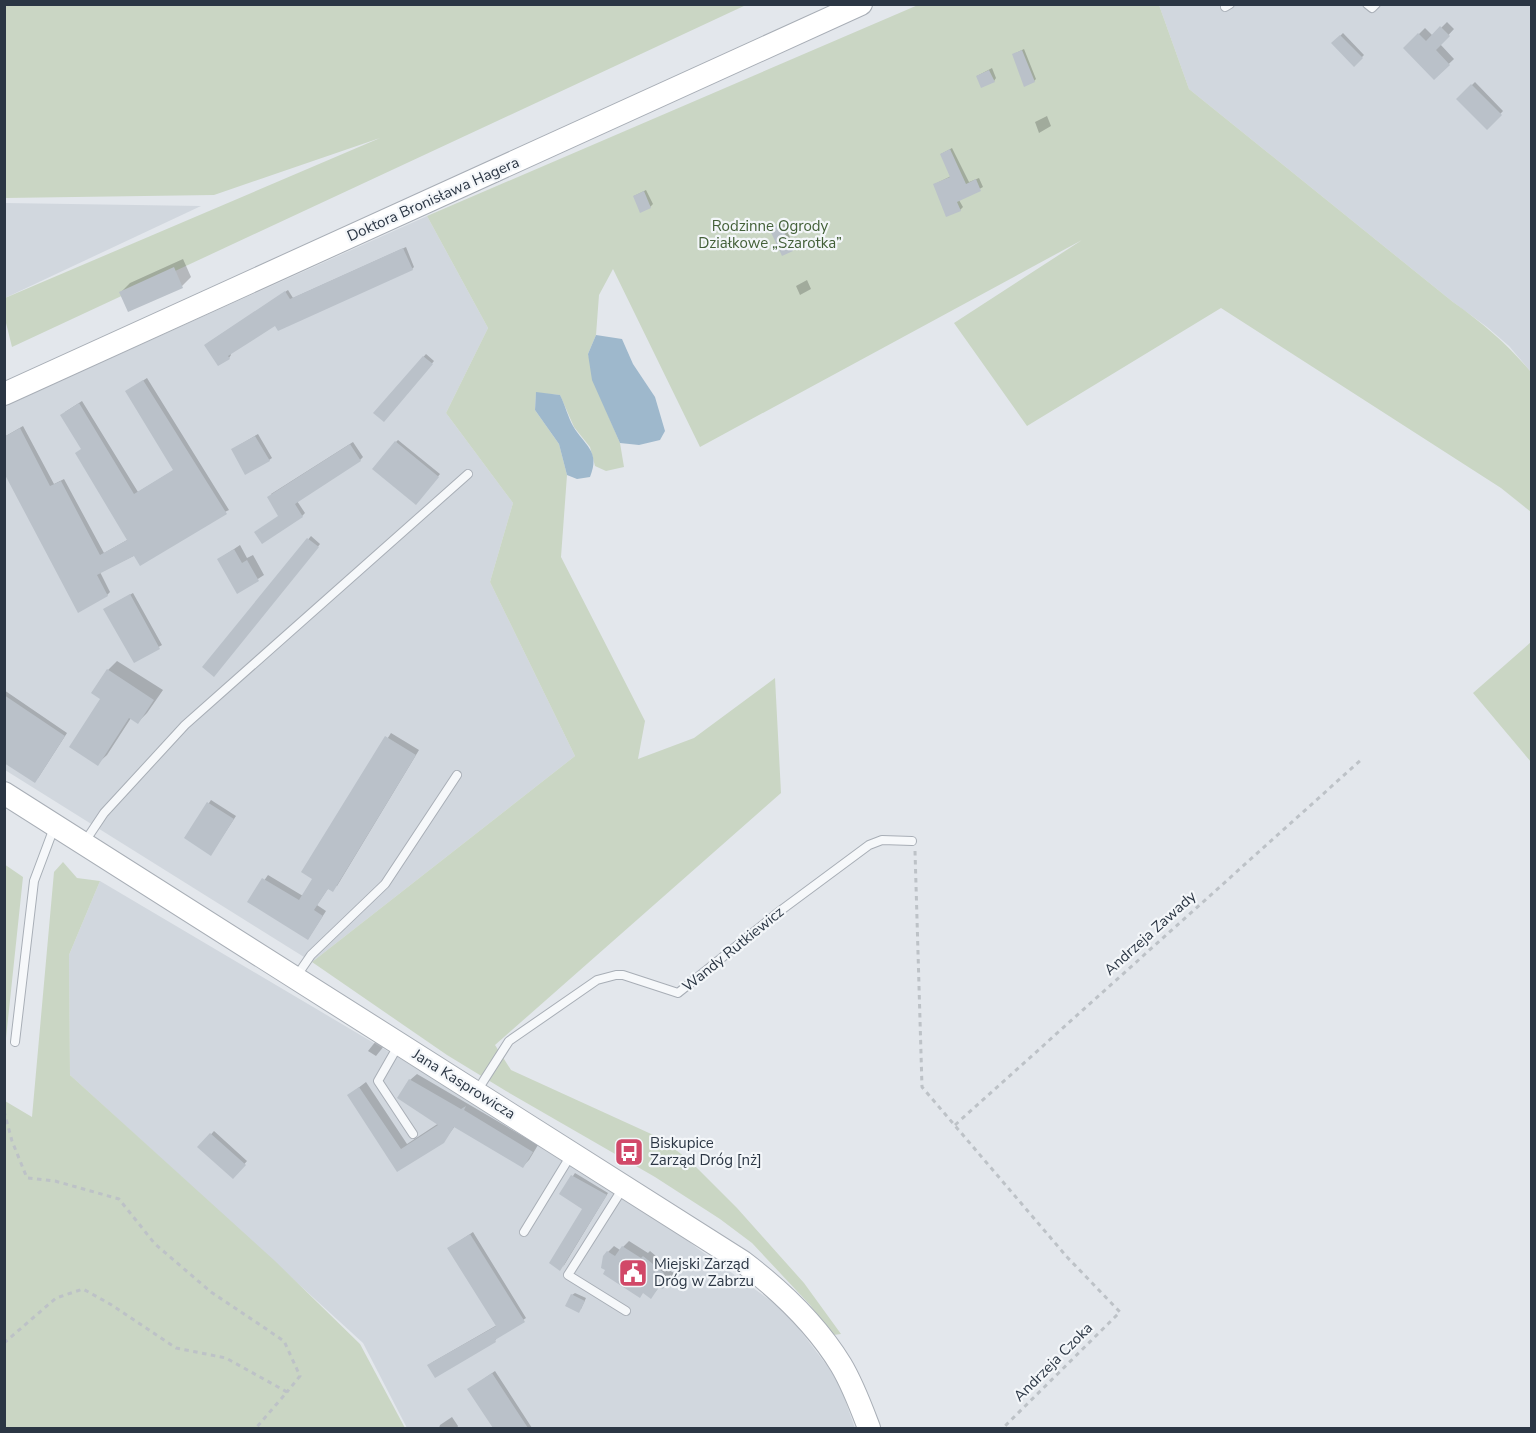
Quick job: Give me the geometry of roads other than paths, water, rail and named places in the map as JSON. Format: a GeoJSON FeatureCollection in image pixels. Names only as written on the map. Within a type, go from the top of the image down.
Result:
{"type":"FeatureCollection","features":[{"type":"Feature","properties":{"kind":"street","name":"Doktora Bronisława Hagera"},"geometry":{"type":"LineString","coordinates":[[4,394],[861,4]]}},
{"type":"Feature","properties":{"kind":"street","name":"Jana Kasprowicza"},"geometry":{"type":"LineString","coordinates":[[4,793],[477,1091],[743,1262],[776,1288],[823,1339],[841,1365],[869,1428]]}},
{"type":"Feature","properties":{"kind":"lane"},"geometry":{"type":"LineString","coordinates":[[1367,4],[1372,8],[1376,4]]}},
{"type":"Feature","properties":{"kind":"lane"},"geometry":{"type":"LineString","coordinates":[[84,844],[104,813],[185,725],[468,474]]}},
{"type":"Feature","properties":{"kind":"lane"},"geometry":{"type":"LineString","coordinates":[[296,977],[311,955],[385,884],[458,775]]}},
{"type":"Feature","properties":{"kind":"lane"},"geometry":{"type":"LineString","coordinates":[[15,1042],[34,881],[55,825]]}},
{"type":"Feature","properties":{"kind":"lane","name":"Wandy Rutkiewicz"},"geometry":{"type":"LineString","coordinates":[[477,1091],[509,1041],[597,980],[624,975],[678,993],[780,910],[869,845],[882,840],[912,841]]}},
{"type":"Feature","properties":{"kind":"lane"},"geometry":{"type":"LineString","coordinates":[[399,1043],[378,1081],[413,1134]]}},
{"type":"Feature","properties":{"kind":"lane"},"geometry":{"type":"LineString","coordinates":[[524,1232],[573,1152]]}},
{"type":"Feature","properties":{"kind":"lane"},"geometry":{"type":"LineString","coordinates":[[624,1185],[568,1275],[626,1311]]}},
{"type":"Feature","properties":{"kind":"water"},"geometry":{"type":"Polygon","coordinates":[[[596,335],[622,339],[633,364],[655,397],[665,431],[660,440],[639,445],[620,443],[592,380],[588,354],[596,335]]]}},
{"type":"Feature","properties":{"kind":"water"},"geometry":{"type":"Polygon","coordinates":[[[536,392],[560,395],[573,426],[592,454],[594,461],[590,477],[577,479],[567,475],[559,444],[535,410],[536,392]]]}},
{"type":"Feature","properties":{"kind":"place","name":"Biskupice Zarząd Dróg [nż]"},"geometry":{"type":"Point","coordinates":[629,1152]}},
{"type":"Feature","properties":{"kind":"place","name":"Miejski Zarząd Dróg w Zabrzu"},"geometry":{"type":"Point","coordinates":[633,1273]}},
{"type":"Feature","properties":{"kind":"park label","name":"Rodzinne Ogrody Działkowe „Szarotka”"},"geometry":{"type":"Point","coordinates":[770,234]}}]}
